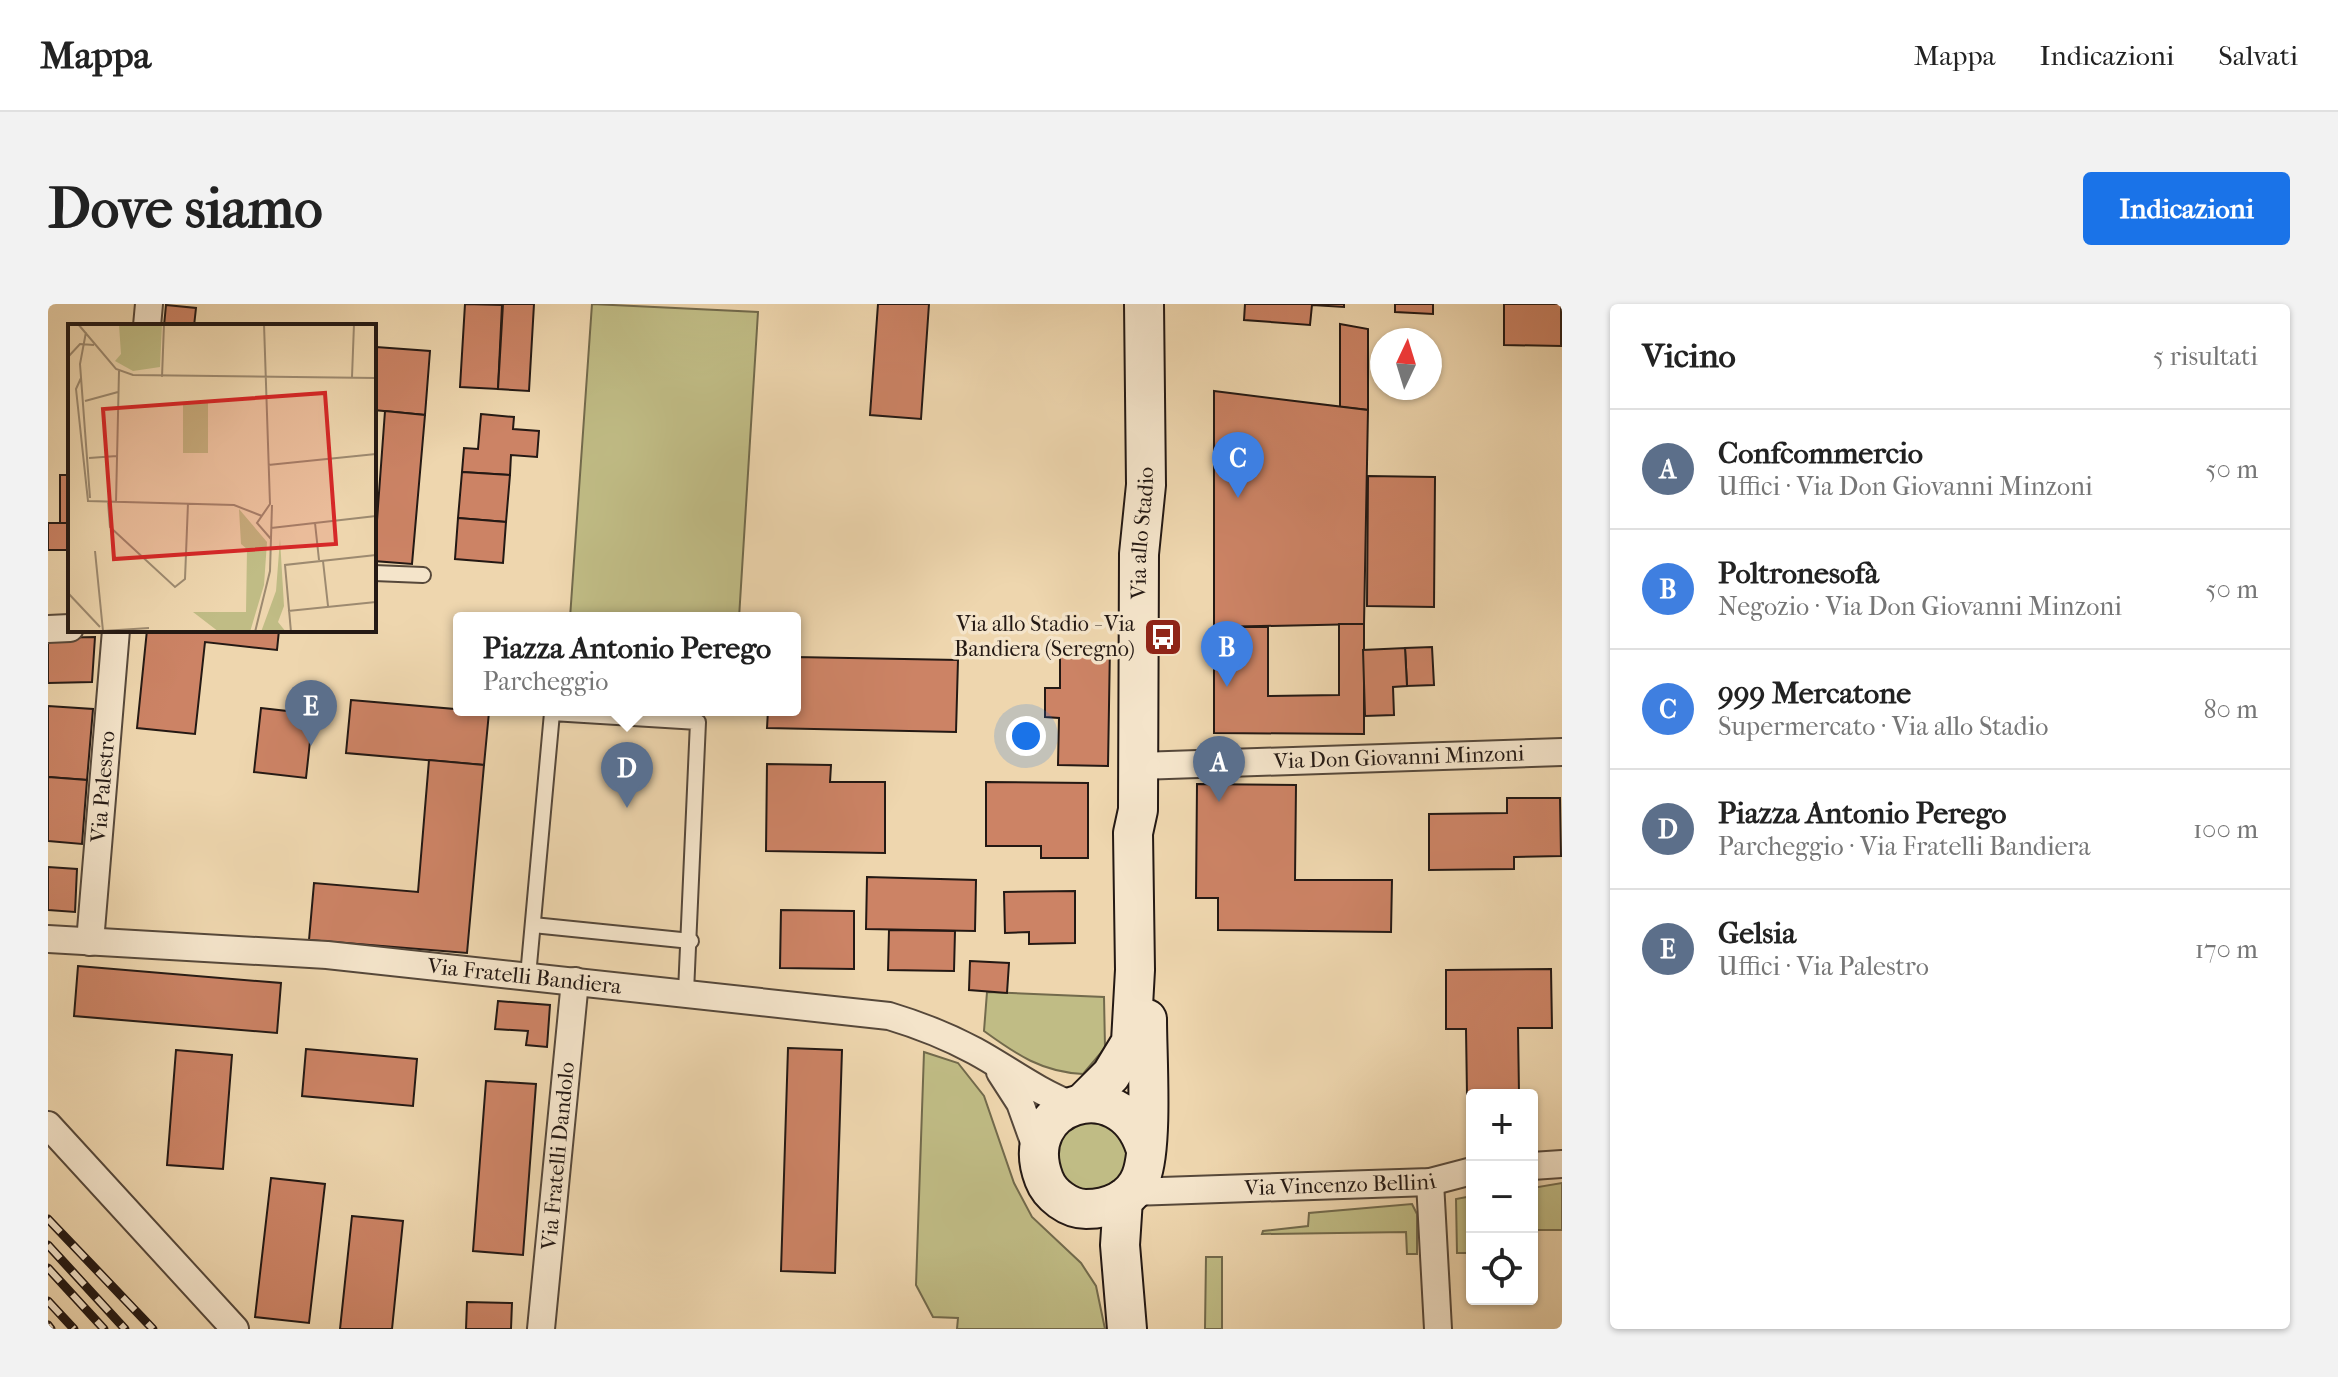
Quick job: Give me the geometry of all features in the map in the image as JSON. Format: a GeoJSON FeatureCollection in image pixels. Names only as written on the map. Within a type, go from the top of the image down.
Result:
{"type":"FeatureCollection","features":[{"type":"Feature","properties":{"kind":"main road","name":"Via allo Stadio"},"geometry":{"type":"LineString","coordinates":[[1122,1269],[1097,1232],[1074,1207],[1061,1200],[1046,1184],[1038,1153],[1048,1125],[1078,1104],[1121,1063],[1131,1042],[1135,970],[1133,833],[1138,810],[1139,766],[1139,554],[1146,485],[1144,304]]}},
{"type":"Feature","properties":{"kind":"main road","name":"Via allo Stadio"},"geometry":{"type":"LineString","coordinates":[[1127,1329],[1122,1269],[1128,1195],[1141,1179],[1145,1151],[1147,971],[1143,832],[1138,810]]}},
{"type":"Feature","properties":{"kind":"main road"},"geometry":{"type":"LineString","coordinates":[[1078,1104],[1106,1104],[1126,1114],[1140,1133],[1145,1151]]}},
{"type":"Feature","properties":{"kind":"main road"},"geometry":{"type":"LineString","coordinates":[[1074,1207],[1104,1208],[1128,1195]]}},
{"type":"Feature","properties":{"kind":"street"},"geometry":{"type":"LineString","coordinates":[[147,324],[149,304]]}},
{"type":"Feature","properties":{"kind":"street"},"geometry":{"type":"LineString","coordinates":[[48,629],[68,628]]}},
{"type":"Feature","properties":{"kind":"street","name":"Via Palestro"},"geometry":{"type":"LineString","coordinates":[[90,942],[116,632]]}},
{"type":"Feature","properties":{"kind":"street","name":"Via Don Giovanni Minzoni"},"geometry":{"type":"LineString","coordinates":[[1139,766],[1562,752]]}},
{"type":"Feature","properties":{"kind":"street","name":"Via Fratelli Bandiera"},"geometry":{"type":"LineString","coordinates":[[48,939],[327,955],[889,1016],[926,1027],[1040,1092],[1078,1104]]}},
{"type":"Feature","properties":{"kind":"street","name":"Via Fratelli Dandolo"},"geometry":{"type":"LineString","coordinates":[[541,1329],[575,981]]}},
{"type":"Feature","properties":{"kind":"street","name":"Via Fratelli Bandiera"},"geometry":{"type":"LineString","coordinates":[[989,1061],[1016,1094],[1038,1153]]}},
{"type":"Feature","properties":{"kind":"street"},"geometry":{"type":"LineString","coordinates":[[48,1125],[235,1329]]}},
{"type":"Feature","properties":{"kind":"street","name":"Via Vincenzo Bellini"},"geometry":{"type":"LineString","coordinates":[[1145,1151],[1167,1174],[1205,1188]]}},
{"type":"Feature","properties":{"kind":"street"},"geometry":{"type":"LineString","coordinates":[[1538,1166],[1562,1164]]}},
{"type":"Feature","properties":{"kind":"street","name":"Via Vincenzo Bellini"},"geometry":{"type":"LineString","coordinates":[[1128,1195],[1205,1188],[1430,1182],[1466,1173]]}},
{"type":"Feature","properties":{"kind":"street"},"geometry":{"type":"LineString","coordinates":[[1430,1182],[1438,1329]]}},
{"type":"Feature","properties":{"kind":"lane"},"geometry":{"type":"LineString","coordinates":[[376,573],[423,575]]}},
{"type":"Feature","properties":{"kind":"lane"},"geometry":{"type":"LineString","coordinates":[[528,976],[552,716]]}},
{"type":"Feature","properties":{"kind":"lane"},"geometry":{"type":"LineString","coordinates":[[601,716],[698,722],[691,941],[686,992]]}},
{"type":"Feature","properties":{"kind":"lane"},"geometry":{"type":"LineString","coordinates":[[533,925],[691,941]]}},
{"type":"Feature","properties":{"kind":"shaded area"},"geometry":{"type":"Polygon","coordinates":[[[592,304],[758,312],[739,612],[570,612],[592,304]]]}},
{"type":"Feature","properties":{"kind":"shaded area"},"geometry":{"type":"Polygon","coordinates":[[[987,992],[1104,997],[1105,1048],[1083,1074],[1055,1070],[1030,1061],[984,1031],[987,992]]]}},
{"type":"Feature","properties":{"kind":"shaded area"},"geometry":{"type":"Polygon","coordinates":[[[924,1052],[958,1063],[984,1096],[1014,1183],[1032,1217],[1081,1263],[1096,1286],[1105,1329],[957,1329],[958,1318],[933,1317],[916,1285],[924,1052]]]}},
{"type":"Feature","properties":{"kind":"shaded area"},"geometry":{"type":"Polygon","coordinates":[[[1085,1115],[1129,1135],[1131,1172],[1102,1197],[1066,1189],[1052,1144],[1085,1115]]]}},
{"type":"Feature","properties":{"kind":"shaded area"},"geometry":{"type":"Polygon","coordinates":[[[1562,1183],[1562,1230],[1538,1230],[1538,1187],[1562,1183]]]}},
{"type":"Feature","properties":{"kind":"shaded area"},"geometry":{"type":"Polygon","coordinates":[[[1466,1197],[1466,1253],[1457,1253],[1456,1199],[1466,1197]]]}},
{"type":"Feature","properties":{"kind":"shaded area"},"geometry":{"type":"Polygon","coordinates":[[[1412,1204],[1417,1214],[1417,1254],[1407,1254],[1406,1232],[1262,1234],[1263,1231],[1308,1226],[1309,1213],[1412,1204]]]}},
{"type":"Feature","properties":{"kind":"shaded area"},"geometry":{"type":"Polygon","coordinates":[[[1206,1257],[1222,1257],[1222,1329],[1205,1329],[1206,1257]]]}},
{"type":"Feature","properties":{"kind":"building"},"geometry":{"type":"Polygon","coordinates":[[[465,304],[502,305],[498,389],[460,387],[465,304]]]}},
{"type":"Feature","properties":{"kind":"building"},"geometry":{"type":"Polygon","coordinates":[[[503,304],[534,304],[529,391],[498,389],[503,304]]]}},
{"type":"Feature","properties":{"kind":"building"},"geometry":{"type":"Polygon","coordinates":[[[878,304],[929,304],[921,419],[870,415],[878,304]]]}},
{"type":"Feature","properties":{"kind":"building"},"geometry":{"type":"Polygon","coordinates":[[[1245,304],[1344,304],[1344,307],[1312,305],[1310,325],[1244,320],[1245,304]]]}},
{"type":"Feature","properties":{"kind":"building"},"geometry":{"type":"Polygon","coordinates":[[[1395,304],[1433,304],[1433,314],[1395,312],[1395,304]]]}},
{"type":"Feature","properties":{"kind":"building"},"geometry":{"type":"Polygon","coordinates":[[[1504,304],[1561,304],[1561,346],[1504,345],[1504,304]]]}},
{"type":"Feature","properties":{"kind":"building"},"geometry":{"type":"Polygon","coordinates":[[[166,305],[196,308],[194,324],[164,324],[166,305]]]}},
{"type":"Feature","properties":{"kind":"building"},"geometry":{"type":"Polygon","coordinates":[[[1340,324],[1368,329],[1368,410],[1340,407],[1340,324]]]}},
{"type":"Feature","properties":{"kind":"building"},"geometry":{"type":"Polygon","coordinates":[[[376,347],[430,351],[425,415],[376,410],[376,347]]]}},
{"type":"Feature","properties":{"kind":"building"},"geometry":{"type":"Polygon","coordinates":[[[1214,391],[1368,410],[1364,624],[1214,627],[1214,391]]]}},
{"type":"Feature","properties":{"kind":"building"},"geometry":{"type":"Polygon","coordinates":[[[385,411],[425,415],[412,564],[376,561],[385,411]]]}},
{"type":"Feature","properties":{"kind":"building"},"geometry":{"type":"Polygon","coordinates":[[[481,414],[514,417],[513,429],[539,431],[537,457],[511,455],[510,475],[462,472],[464,448],[478,449],[481,414]]]}},
{"type":"Feature","properties":{"kind":"building"},"geometry":{"type":"Polygon","coordinates":[[[462,472],[510,475],[506,522],[458,518],[462,472]]]}},
{"type":"Feature","properties":{"kind":"building"},"geometry":{"type":"Polygon","coordinates":[[[60,475],[68,475],[68,523],[60,523],[60,475]]]}},
{"type":"Feature","properties":{"kind":"building"},"geometry":{"type":"Polygon","coordinates":[[[1368,476],[1435,477],[1434,607],[1367,606],[1368,476]]]}},
{"type":"Feature","properties":{"kind":"building"},"geometry":{"type":"Polygon","coordinates":[[[458,518],[506,522],[503,563],[455,559],[458,518]]]}},
{"type":"Feature","properties":{"kind":"building"},"geometry":{"type":"Polygon","coordinates":[[[48,523],[68,523],[68,550],[48,550],[48,523]]]}},
{"type":"Feature","properties":{"kind":"building"},"geometry":{"type":"Polygon","coordinates":[[[1339,624],[1364,624],[1364,734],[1214,733],[1214,627],[1268,627],[1268,696],[1339,695],[1339,624]]]}},
{"type":"Feature","properties":{"kind":"building"},"geometry":{"type":"Polygon","coordinates":[[[147,632],[279,632],[277,650],[205,642],[195,734],[137,728],[147,632]]]}},
{"type":"Feature","properties":{"kind":"building"},"geometry":{"type":"Polygon","coordinates":[[[95,637],[92,682],[48,683],[48,638],[95,637]]]}},
{"type":"Feature","properties":{"kind":"building"},"geometry":{"type":"Polygon","coordinates":[[[1060,645],[1110,645],[1108,766],[1058,765],[1059,718],[1045,717],[1045,688],[1060,688],[1060,645]]]}},
{"type":"Feature","properties":{"kind":"building"},"geometry":{"type":"Polygon","coordinates":[[[1432,647],[1434,685],[1407,686],[1405,648],[1432,647]]]}},
{"type":"Feature","properties":{"kind":"building"},"geometry":{"type":"Polygon","coordinates":[[[1405,648],[1407,686],[1393,687],[1394,715],[1365,716],[1363,650],[1405,648]]]}},
{"type":"Feature","properties":{"kind":"building"},"geometry":{"type":"Polygon","coordinates":[[[801,657],[958,660],[956,732],[767,728],[768,716],[801,716],[801,657]]]}},
{"type":"Feature","properties":{"kind":"building"},"geometry":{"type":"Polygon","coordinates":[[[351,700],[453,709],[453,716],[489,716],[484,765],[346,753],[351,700]]]}},
{"type":"Feature","properties":{"kind":"building"},"geometry":{"type":"Polygon","coordinates":[[[48,706],[93,709],[87,780],[48,777],[48,706]]]}},
{"type":"Feature","properties":{"kind":"building"},"geometry":{"type":"Polygon","coordinates":[[[261,708],[313,714],[306,778],[254,772],[261,708]]]}},
{"type":"Feature","properties":{"kind":"building"},"geometry":{"type":"Polygon","coordinates":[[[429,760],[484,765],[467,953],[309,940],[314,883],[418,892],[429,760]]]}},
{"type":"Feature","properties":{"kind":"building"},"geometry":{"type":"Polygon","coordinates":[[[767,764],[831,765],[830,782],[885,782],[885,853],[766,851],[767,764]]]}},
{"type":"Feature","properties":{"kind":"building"},"geometry":{"type":"Polygon","coordinates":[[[48,777],[87,780],[82,844],[48,841],[48,777]]]}},
{"type":"Feature","properties":{"kind":"building"},"geometry":{"type":"Polygon","coordinates":[[[986,782],[1088,783],[1088,858],[1041,858],[1041,846],[986,846],[986,782]]]}},
{"type":"Feature","properties":{"kind":"building"},"geometry":{"type":"Polygon","coordinates":[[[1197,784],[1296,785],[1295,880],[1392,880],[1391,932],[1218,930],[1218,898],[1196,898],[1197,784]]]}},
{"type":"Feature","properties":{"kind":"building"},"geometry":{"type":"Polygon","coordinates":[[[1507,798],[1560,798],[1561,856],[1514,857],[1514,869],[1429,870],[1429,814],[1507,813],[1507,798]]]}},
{"type":"Feature","properties":{"kind":"building"},"geometry":{"type":"Polygon","coordinates":[[[48,867],[77,869],[75,912],[48,910],[48,867]]]}},
{"type":"Feature","properties":{"kind":"building"},"geometry":{"type":"Polygon","coordinates":[[[867,877],[976,880],[975,931],[866,929],[867,877]]]}},
{"type":"Feature","properties":{"kind":"building"},"geometry":{"type":"Polygon","coordinates":[[[1075,891],[1075,943],[1029,944],[1029,932],[1005,933],[1004,892],[1075,891]]]}},
{"type":"Feature","properties":{"kind":"building"},"geometry":{"type":"Polygon","coordinates":[[[781,910],[854,911],[854,969],[780,968],[781,910]]]}},
{"type":"Feature","properties":{"kind":"building"},"geometry":{"type":"Polygon","coordinates":[[[889,930],[955,931],[954,971],[888,970],[889,930]]]}},
{"type":"Feature","properties":{"kind":"building"},"geometry":{"type":"Polygon","coordinates":[[[970,961],[1009,963],[1007,993],[969,990],[970,961]]]}},
{"type":"Feature","properties":{"kind":"building"},"geometry":{"type":"Polygon","coordinates":[[[78,966],[281,983],[277,1033],[74,1016],[78,966]]]}},
{"type":"Feature","properties":{"kind":"building"},"geometry":{"type":"Polygon","coordinates":[[[1551,969],[1552,1028],[1518,1028],[1519,1089],[1467,1089],[1466,1029],[1446,1029],[1446,970],[1551,969]]]}},
{"type":"Feature","properties":{"kind":"building"},"geometry":{"type":"Polygon","coordinates":[[[498,1001],[550,1005],[547,1047],[526,1045],[528,1031],[495,1029],[498,1001]]]}},
{"type":"Feature","properties":{"kind":"building"},"geometry":{"type":"Polygon","coordinates":[[[788,1048],[842,1050],[835,1273],[781,1271],[788,1048]]]}},
{"type":"Feature","properties":{"kind":"building"},"geometry":{"type":"Polygon","coordinates":[[[306,1049],[417,1059],[413,1106],[302,1096],[306,1049]]]}},
{"type":"Feature","properties":{"kind":"building"},"geometry":{"type":"Polygon","coordinates":[[[176,1050],[232,1055],[223,1169],[167,1165],[176,1050]]]}},
{"type":"Feature","properties":{"kind":"building"},"geometry":{"type":"Polygon","coordinates":[[[486,1081],[536,1084],[523,1255],[473,1251],[486,1081]]]}},
{"type":"Feature","properties":{"kind":"building"},"geometry":{"type":"Polygon","coordinates":[[[271,1178],[325,1184],[309,1323],[255,1317],[271,1178]]]}},
{"type":"Feature","properties":{"kind":"building"},"geometry":{"type":"Polygon","coordinates":[[[352,1216],[403,1221],[392,1329],[340,1329],[352,1216]]]}},
{"type":"Feature","properties":{"kind":"building"},"geometry":{"type":"Polygon","coordinates":[[[467,1302],[512,1303],[511,1329],[466,1329],[467,1302]]]}},
{"type":"Feature","properties":{"kind":"railway"},"geometry":{"type":"LineString","coordinates":[[48,1219],[153,1329]]}},
{"type":"Feature","properties":{"kind":"railway"},"geometry":{"type":"LineString","coordinates":[[48,1245],[125,1329]]}},
{"type":"Feature","properties":{"kind":"railway"},"geometry":{"type":"LineString","coordinates":[[48,1268],[104,1329]]}},
{"type":"Feature","properties":{"kind":"railway"},"geometry":{"type":"LineString","coordinates":[[48,1301],[74,1329]]}},
{"type":"Feature","properties":{"kind":"railway"},"geometry":{"type":"LineString","coordinates":[[48,1325],[51,1329]]}},
{"type":"Feature","properties":{"kind":"place","name":"999 Mercatone"},"geometry":{"type":"Point","coordinates":[1238,498]}},
{"type":"Feature","properties":{"kind":"place","name":"Via allo Stadio - Via Bandiera (Seregno)"},"geometry":{"type":"Point","coordinates":[1163,637]}},
{"type":"Feature","properties":{"kind":"place","name":"Poltronesofà"},"geometry":{"type":"Point","coordinates":[1227,687]}},
{"type":"Feature","properties":{"kind":"place","name":"Gelsia"},"geometry":{"type":"Point","coordinates":[311,746]}},
{"type":"Feature","properties":{"kind":"place","name":"Confcommercio"},"geometry":{"type":"Point","coordinates":[1219,802]}},
{"type":"Feature","properties":{"kind":"place","name":"Piazza Antonio Perego"},"geometry":{"type":"Point","coordinates":[627,808]}}]}
